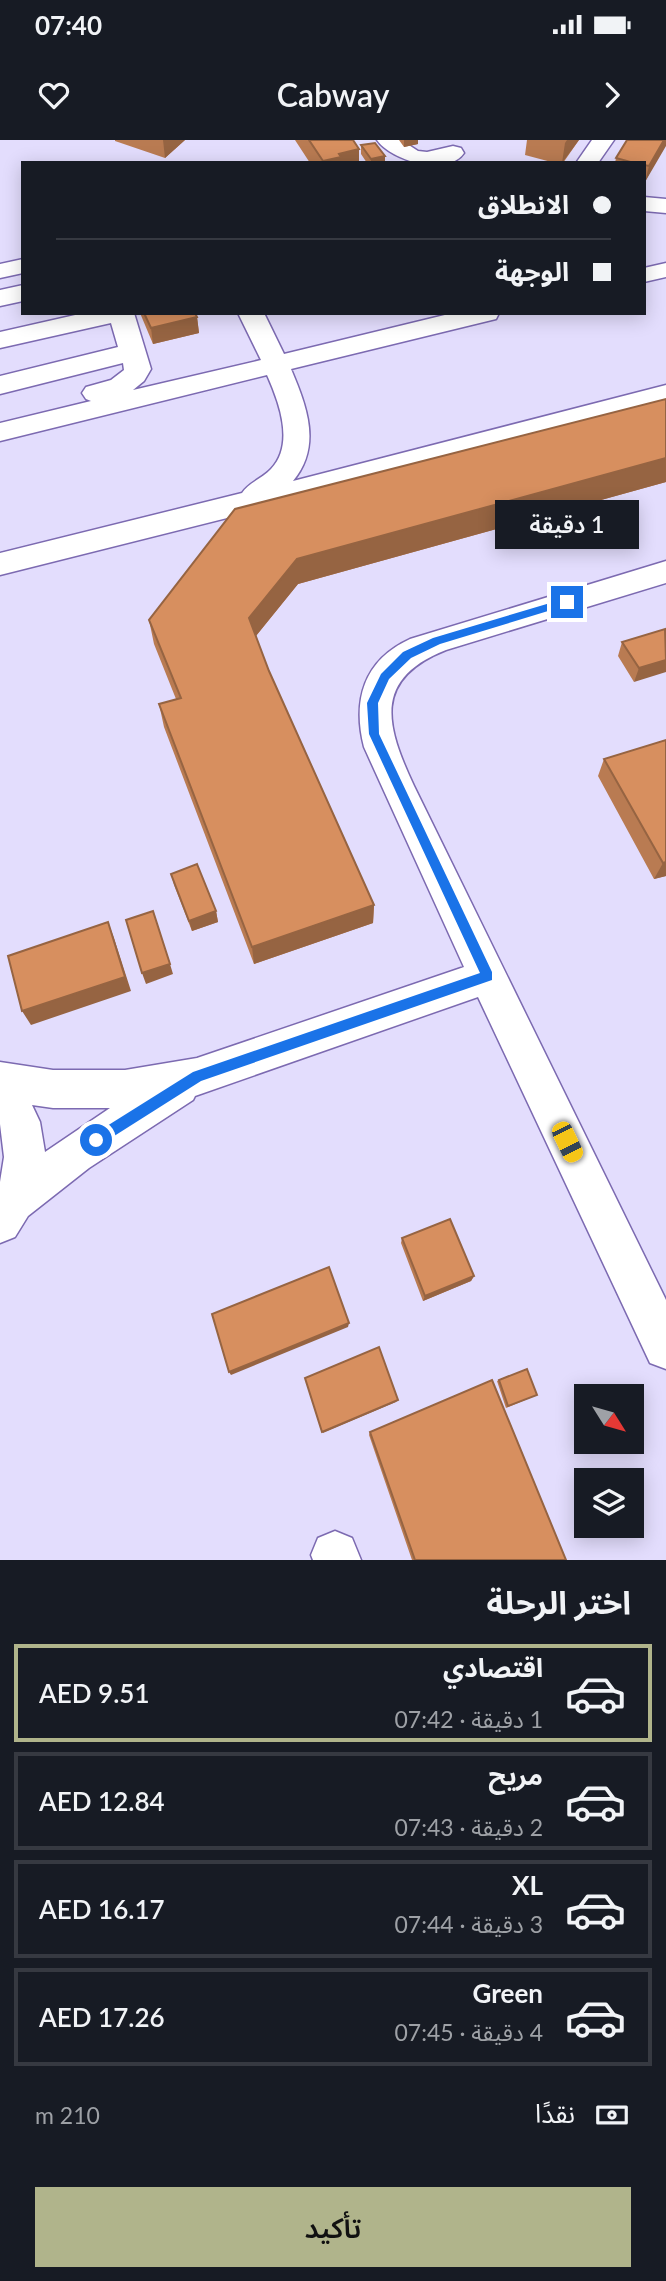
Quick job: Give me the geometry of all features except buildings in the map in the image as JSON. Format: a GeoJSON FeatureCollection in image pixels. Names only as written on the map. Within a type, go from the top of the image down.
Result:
{"type":"FeatureCollection","features":[{"type":"Feature","properties":{"kind":"lane"},"geometry":{"type":"LineString","coordinates":[[388,140],[403,154],[419,159],[438,158],[454,151]]}},
{"type":"Feature","properties":{"kind":"lane"},"geometry":{"type":"LineString","coordinates":[[588,161],[603,140]]}},
{"type":"Feature","properties":{"kind":"lane"},"geometry":{"type":"LineString","coordinates":[[646,204],[666,206]]}},
{"type":"Feature","properties":{"kind":"lane"},"geometry":{"type":"LineString","coordinates":[[0,271],[21,266]]}},
{"type":"Feature","properties":{"kind":"lane"},"geometry":{"type":"LineString","coordinates":[[646,275],[666,270]]}},
{"type":"Feature","properties":{"kind":"lane"},"geometry":{"type":"LineString","coordinates":[[0,298],[21,293]]}},
{"type":"Feature","properties":{"kind":"lane"},"geometry":{"type":"LineString","coordinates":[[0,340],[112,315]]}},
{"type":"Feature","properties":{"kind":"lane"},"geometry":{"type":"LineString","coordinates":[[0,415],[124,384],[131,379],[138,369],[122,315]]}},
{"type":"Feature","properties":{"kind":"lane"},"geometry":{"type":"LineString","coordinates":[[249,500],[286,471],[294,458],[297,443],[295,423],[276,365],[252,315]]}},
{"type":"Feature","properties":{"kind":"lane"},"geometry":{"type":"LineString","coordinates":[[0,432],[480,315]]}},
{"type":"Feature","properties":{"kind":"lane"},"geometry":{"type":"LineString","coordinates":[[0,384],[134,352]]}},
{"type":"Feature","properties":{"kind":"lane"},"geometry":{"type":"LineString","coordinates":[[0,564],[450,452],[666,394]]}},
{"type":"Feature","properties":{"kind":"lane"},"geometry":{"type":"LineString","coordinates":[[666,572],[437,641],[407,655],[385,677],[373,703],[374,734],[666,1347]]}},
{"type":"Feature","properties":{"kind":"lane"},"geometry":{"type":"LineString","coordinates":[[0,1082],[53,1089],[125,1089],[198,1077],[488,976]]}},
{"type":"Feature","properties":{"kind":"lane"},"geometry":{"type":"LineString","coordinates":[[5,1221],[136,1113],[198,1077]]}},
{"type":"Feature","properties":{"kind":"lane"},"geometry":{"type":"LineString","coordinates":[[0,1093],[8,1100],[23,1129],[25,1164],[5,1221]]}},
{"type":"Feature","properties":{"kind":"route"},"geometry":{"type":"LineString","coordinates":[[96,1140],[198,1077],[488,976],[374,734],[373,703],[385,677],[407,655],[437,641],[567,602]]}}]}
